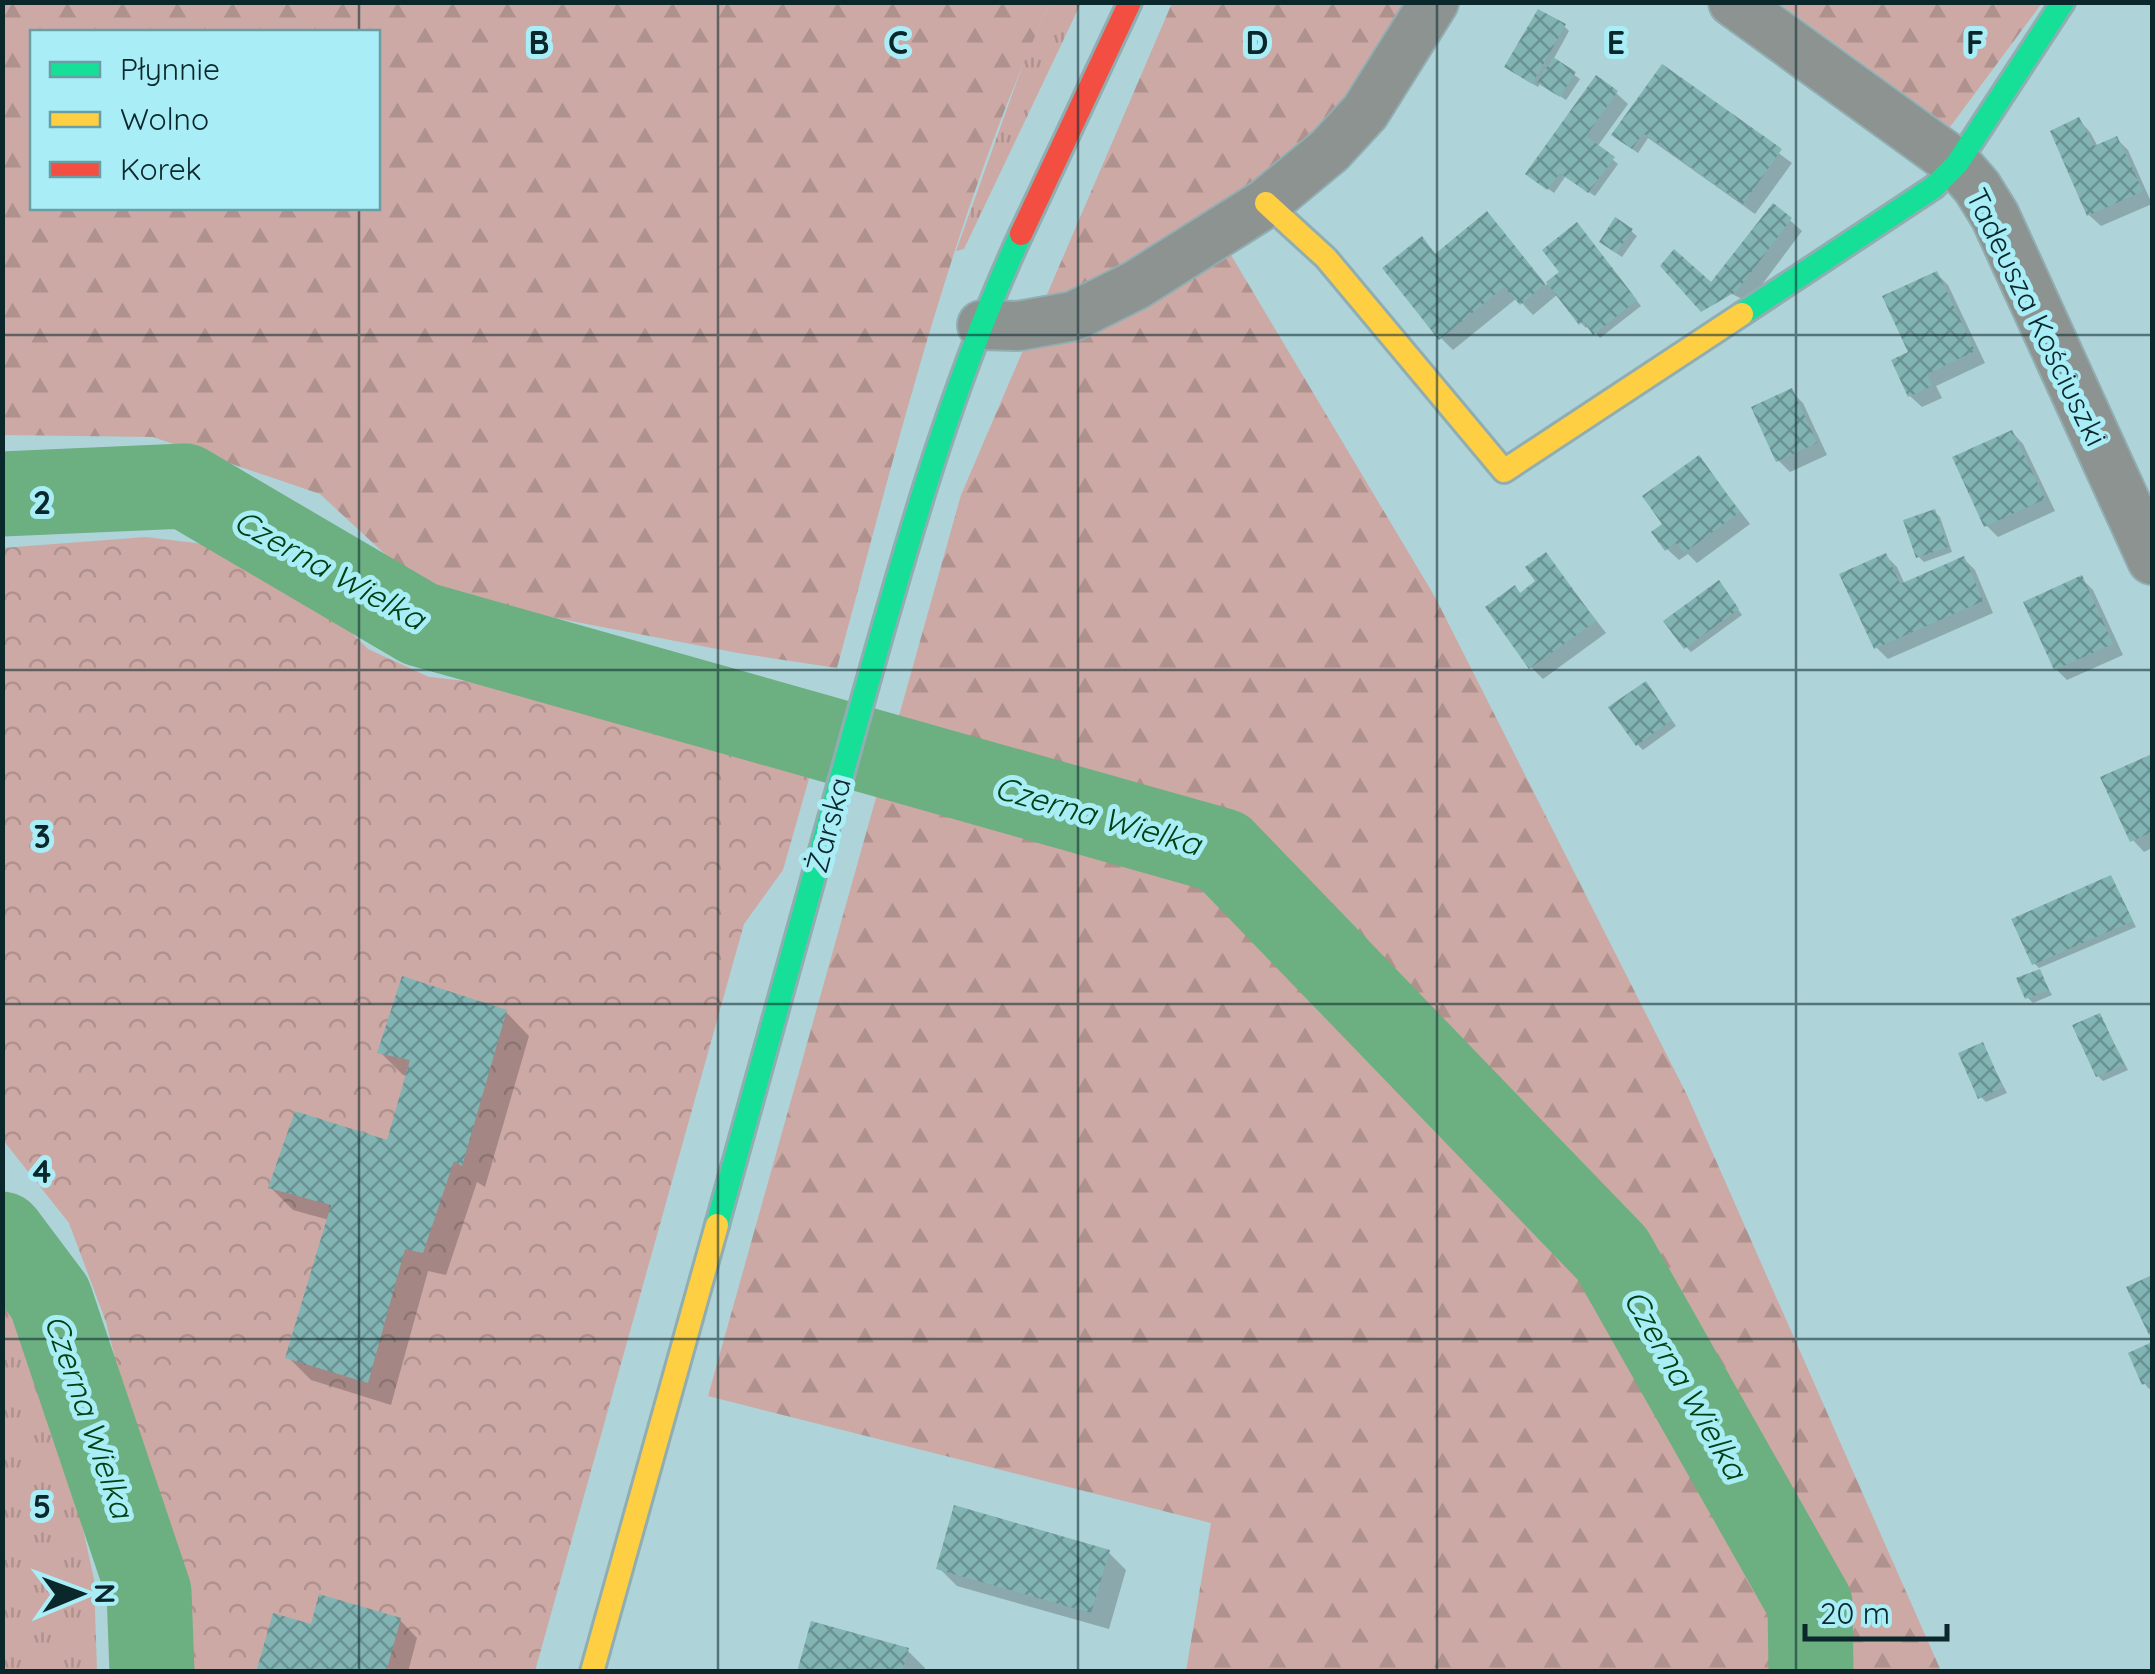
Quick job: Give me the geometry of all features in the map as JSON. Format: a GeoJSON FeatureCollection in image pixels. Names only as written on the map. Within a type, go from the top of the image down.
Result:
{"type":"FeatureCollection","features":[{"type":"Feature","properties":{"kind":"street","name":"Żarska"},"geometry":{"type":"LineString","coordinates":[[592,1672],[890,603],[939,444],[1012,254],[1130,2]]}},
{"type":"Feature","properties":{"kind":"street"},"geometry":{"type":"LineString","coordinates":[[982,325],[1018,326],[1074,316],[1136,285],[1266,203],[1330,150],[1365,112],[1434,2]]}},
{"type":"Feature","properties":{"kind":"street","name":"Tadeusza Kościuszki"},"geometry":{"type":"LineString","coordinates":[[1733,2],[1958,164],[1978,187],[2152,560]]}},
{"type":"Feature","properties":{"kind":"street"},"geometry":{"type":"LineString","coordinates":[[1266,203],[1326,258],[1504,471],[1934,187],[1958,164],[2063,2]]}},
{"type":"Feature","properties":{"kind":"green space"},"geometry":{"type":"Polygon","coordinates":[[[3,2],[1050,3],[1016,82],[956,247],[905,415],[837,668],[419,592],[400,568],[320,494],[153,437],[3,435],[3,2]]]}},
{"type":"Feature","properties":{"kind":"green space"},"geometry":{"type":"Polygon","coordinates":[[[1050,3],[1081,3],[964,249],[956,251],[1027,53],[1050,3]]]}},
{"type":"Feature","properties":{"kind":"green space"},"geometry":{"type":"Polygon","coordinates":[[[1172,3],[1417,3],[1377,64],[1222,240],[1435,597],[1687,1095],[1941,1671],[1186,1671],[1211,1523],[708,1396],[961,495],[1172,3]]]}},
{"type":"Feature","properties":{"kind":"green space"},"geometry":{"type":"Polygon","coordinates":[[[1779,3],[2042,3],[1950,127],[1779,3]]]}},
{"type":"Feature","properties":{"kind":"green space"},"geometry":{"type":"Polygon","coordinates":[[[146,537],[220,546],[302,585],[368,649],[429,677],[521,687],[814,761],[783,870],[744,924],[535,1671],[180,1671],[156,1522],[106,1322],[69,1223],[3,1140],[2,548],[146,537]]]}},
{"type":"Feature","properties":{"kind":"green space"},"geometry":{"type":"Polygon","coordinates":[[[3,1253],[43,1347],[94,1579],[97,1671],[3,1671],[3,1253]]]}},
{"type":"Feature","properties":{"kind":"building"},"geometry":{"type":"Polygon","coordinates":[[[1538,9],[1566,24],[1532,84],[1504,67],[1538,9]]]}},
{"type":"Feature","properties":{"kind":"building"},"geometry":{"type":"Polygon","coordinates":[[[1553,57],[1576,72],[1560,97],[1537,83],[1553,57]]]}},
{"type":"Feature","properties":{"kind":"building"},"geometry":{"type":"Polygon","coordinates":[[[1662,64],[1782,149],[1743,204],[1643,133],[1632,149],[1611,135],[1662,64]]]}},
{"type":"Feature","properties":{"kind":"building"},"geometry":{"type":"Polygon","coordinates":[[[1596,75],[1618,91],[1586,136],[1615,157],[1588,193],[1560,173],[1547,190],[1525,174],[1596,75]]]}},
{"type":"Feature","properties":{"kind":"building"},"geometry":{"type":"Polygon","coordinates":[[[2079,117],[2094,146],[2117,136],[2143,191],[2087,216],[2050,131],[2079,117]]]}},
{"type":"Feature","properties":{"kind":"building"},"geometry":{"type":"Polygon","coordinates":[[[1773,203],[1792,218],[1737,291],[1701,312],[1660,266],[1674,249],[1711,282],[1773,203]]]}},
{"type":"Feature","properties":{"kind":"building"},"geometry":{"type":"Polygon","coordinates":[[[1487,211],[1545,284],[1520,305],[1504,287],[1439,340],[1382,268],[1422,236],[1435,254],[1487,211]]]}},
{"type":"Feature","properties":{"kind":"building"},"geometry":{"type":"Polygon","coordinates":[[[1615,217],[1633,229],[1616,253],[1599,242],[1615,217]]]}},
{"type":"Feature","properties":{"kind":"building"},"geometry":{"type":"Polygon","coordinates":[[[1577,222],[1637,300],[1593,335],[1583,321],[1579,325],[1546,282],[1559,272],[1542,250],[1577,222]]]}},
{"type":"Feature","properties":{"kind":"building"},"geometry":{"type":"Polygon","coordinates":[[[1937,271],[1975,351],[1927,374],[1932,386],[1908,397],[1891,360],[1908,352],[1882,296],[1937,271]]]}},
{"type":"Feature","properties":{"kind":"building"},"geometry":{"type":"Polygon","coordinates":[[[1792,388],[1817,443],[1776,462],[1751,407],[1792,388]]]}},
{"type":"Feature","properties":{"kind":"building"},"geometry":{"type":"Polygon","coordinates":[[[2012,430],[2045,499],[1984,527],[1952,457],[2012,430]]]}},
{"type":"Feature","properties":{"kind":"building"},"geometry":{"type":"Polygon","coordinates":[[[1699,455],[1740,512],[1684,553],[1676,543],[1665,551],[1651,532],[1662,524],[1642,496],[1699,455]]]}},
{"type":"Feature","properties":{"kind":"building"},"geometry":{"type":"Polygon","coordinates":[[[1935,509],[1948,547],[1916,558],[1903,520],[1935,509]]]}},
{"type":"Feature","properties":{"kind":"building"},"geometry":{"type":"Polygon","coordinates":[[[1546,552],[1596,621],[1529,669],[1485,607],[1515,585],[1520,593],[1535,581],[1525,567],[1546,552]]]}},
{"type":"Feature","properties":{"kind":"building"},"geometry":{"type":"Polygon","coordinates":[[[1886,553],[1900,584],[1964,556],[1983,601],[1874,649],[1839,574],[1886,553]]]}},
{"type":"Feature","properties":{"kind":"building"},"geometry":{"type":"Polygon","coordinates":[[[2082,575],[2113,644],[2054,670],[2023,602],[2082,575]]]}},
{"type":"Feature","properties":{"kind":"building"},"geometry":{"type":"Polygon","coordinates":[[[1719,580],[1739,609],[1684,649],[1663,621],[1719,580]]]}},
{"type":"Feature","properties":{"kind":"building"},"geometry":{"type":"Polygon","coordinates":[[[1646,681],[1672,720],[1636,746],[1608,707],[1646,681]]]}},
{"type":"Feature","properties":{"kind":"building"},"geometry":{"type":"Polygon","coordinates":[[[2152,754],[2152,832],[2130,842],[2100,777],[2152,754]]]}},
{"type":"Feature","properties":{"kind":"building"},"geometry":{"type":"Polygon","coordinates":[[[2111,875],[2133,921],[2032,965],[2011,919],[2111,875]]]}},
{"type":"Feature","properties":{"kind":"building"},"geometry":{"type":"Polygon","coordinates":[[[2040,969],[2049,990],[2025,999],[2016,978],[2040,969]]]}},
{"type":"Feature","properties":{"kind":"building"},"geometry":{"type":"Polygon","coordinates":[[[402,976],[507,1010],[462,1166],[454,1161],[423,1253],[405,1249],[368,1383],[285,1358],[331,1205],[268,1188],[295,1111],[387,1140],[410,1060],[377,1053],[402,976]]]}},
{"type":"Feature","properties":{"kind":"building"},"geometry":{"type":"Polygon","coordinates":[[[2100,1013],[2124,1065],[2096,1077],[2072,1025],[2100,1013]]]}},
{"type":"Feature","properties":{"kind":"building"},"geometry":{"type":"Polygon","coordinates":[[[1983,1042],[2003,1087],[1978,1099],[1958,1053],[1983,1042]]]}},
{"type":"Feature","properties":{"kind":"building"},"geometry":{"type":"Polygon","coordinates":[[[2152,1275],[2152,1334],[2149,1335],[2126,1287],[2152,1275]]]}},
{"type":"Feature","properties":{"kind":"building"},"geometry":{"type":"Polygon","coordinates":[[[2152,1342],[2152,1380],[2142,1385],[2128,1353],[2152,1342]]]}},
{"type":"Feature","properties":{"kind":"building"},"geometry":{"type":"Polygon","coordinates":[[[954,1505],[1110,1550],[1091,1613],[936,1569],[954,1505]]]}},
{"type":"Feature","properties":{"kind":"building"},"geometry":{"type":"Polygon","coordinates":[[[319,1594],[401,1618],[386,1672],[256,1672],[273,1613],[311,1624],[319,1594]]]}},
{"type":"Feature","properties":{"kind":"building"},"geometry":{"type":"Polygon","coordinates":[[[811,1621],[909,1648],[902,1672],[797,1672],[811,1621]]]}},
{"type":"Feature","properties":{"kind":"waterway","name":"Czerna Wielka"},"geometry":{"type":"LineString","coordinates":[[2,494],[185,486],[420,624],[1223,851],[1612,1254],[1810,1604],[1811,1672]]}},
{"type":"Feature","properties":{"kind":"waterway","name":"Czerna Wielka"},"geometry":{"type":"LineString","coordinates":[[2,1234],[50,1298],[149,1592],[152,1672]]}},
{"type":"Feature","properties":{"kind":"traffic: fast"},"geometry":{"type":"LineString","coordinates":[[1742,314],[1934,187],[1957,164],[2063,2]]}},
{"type":"Feature","properties":{"kind":"traffic: fast"},"geometry":{"type":"LineString","coordinates":[[717,1225],[910,536],[971,352],[1021,234]]}},
{"type":"Feature","properties":{"kind":"traffic: slow"},"geometry":{"type":"LineString","coordinates":[[1266,203],[1326,258],[1504,471],[1742,314]]}},
{"type":"Feature","properties":{"kind":"traffic: slow"},"geometry":{"type":"LineString","coordinates":[[592,1672],[717,1225]]}},
{"type":"Feature","properties":{"kind":"traffic: jam"},"geometry":{"type":"LineString","coordinates":[[1021,234],[1130,2]]}}]}
